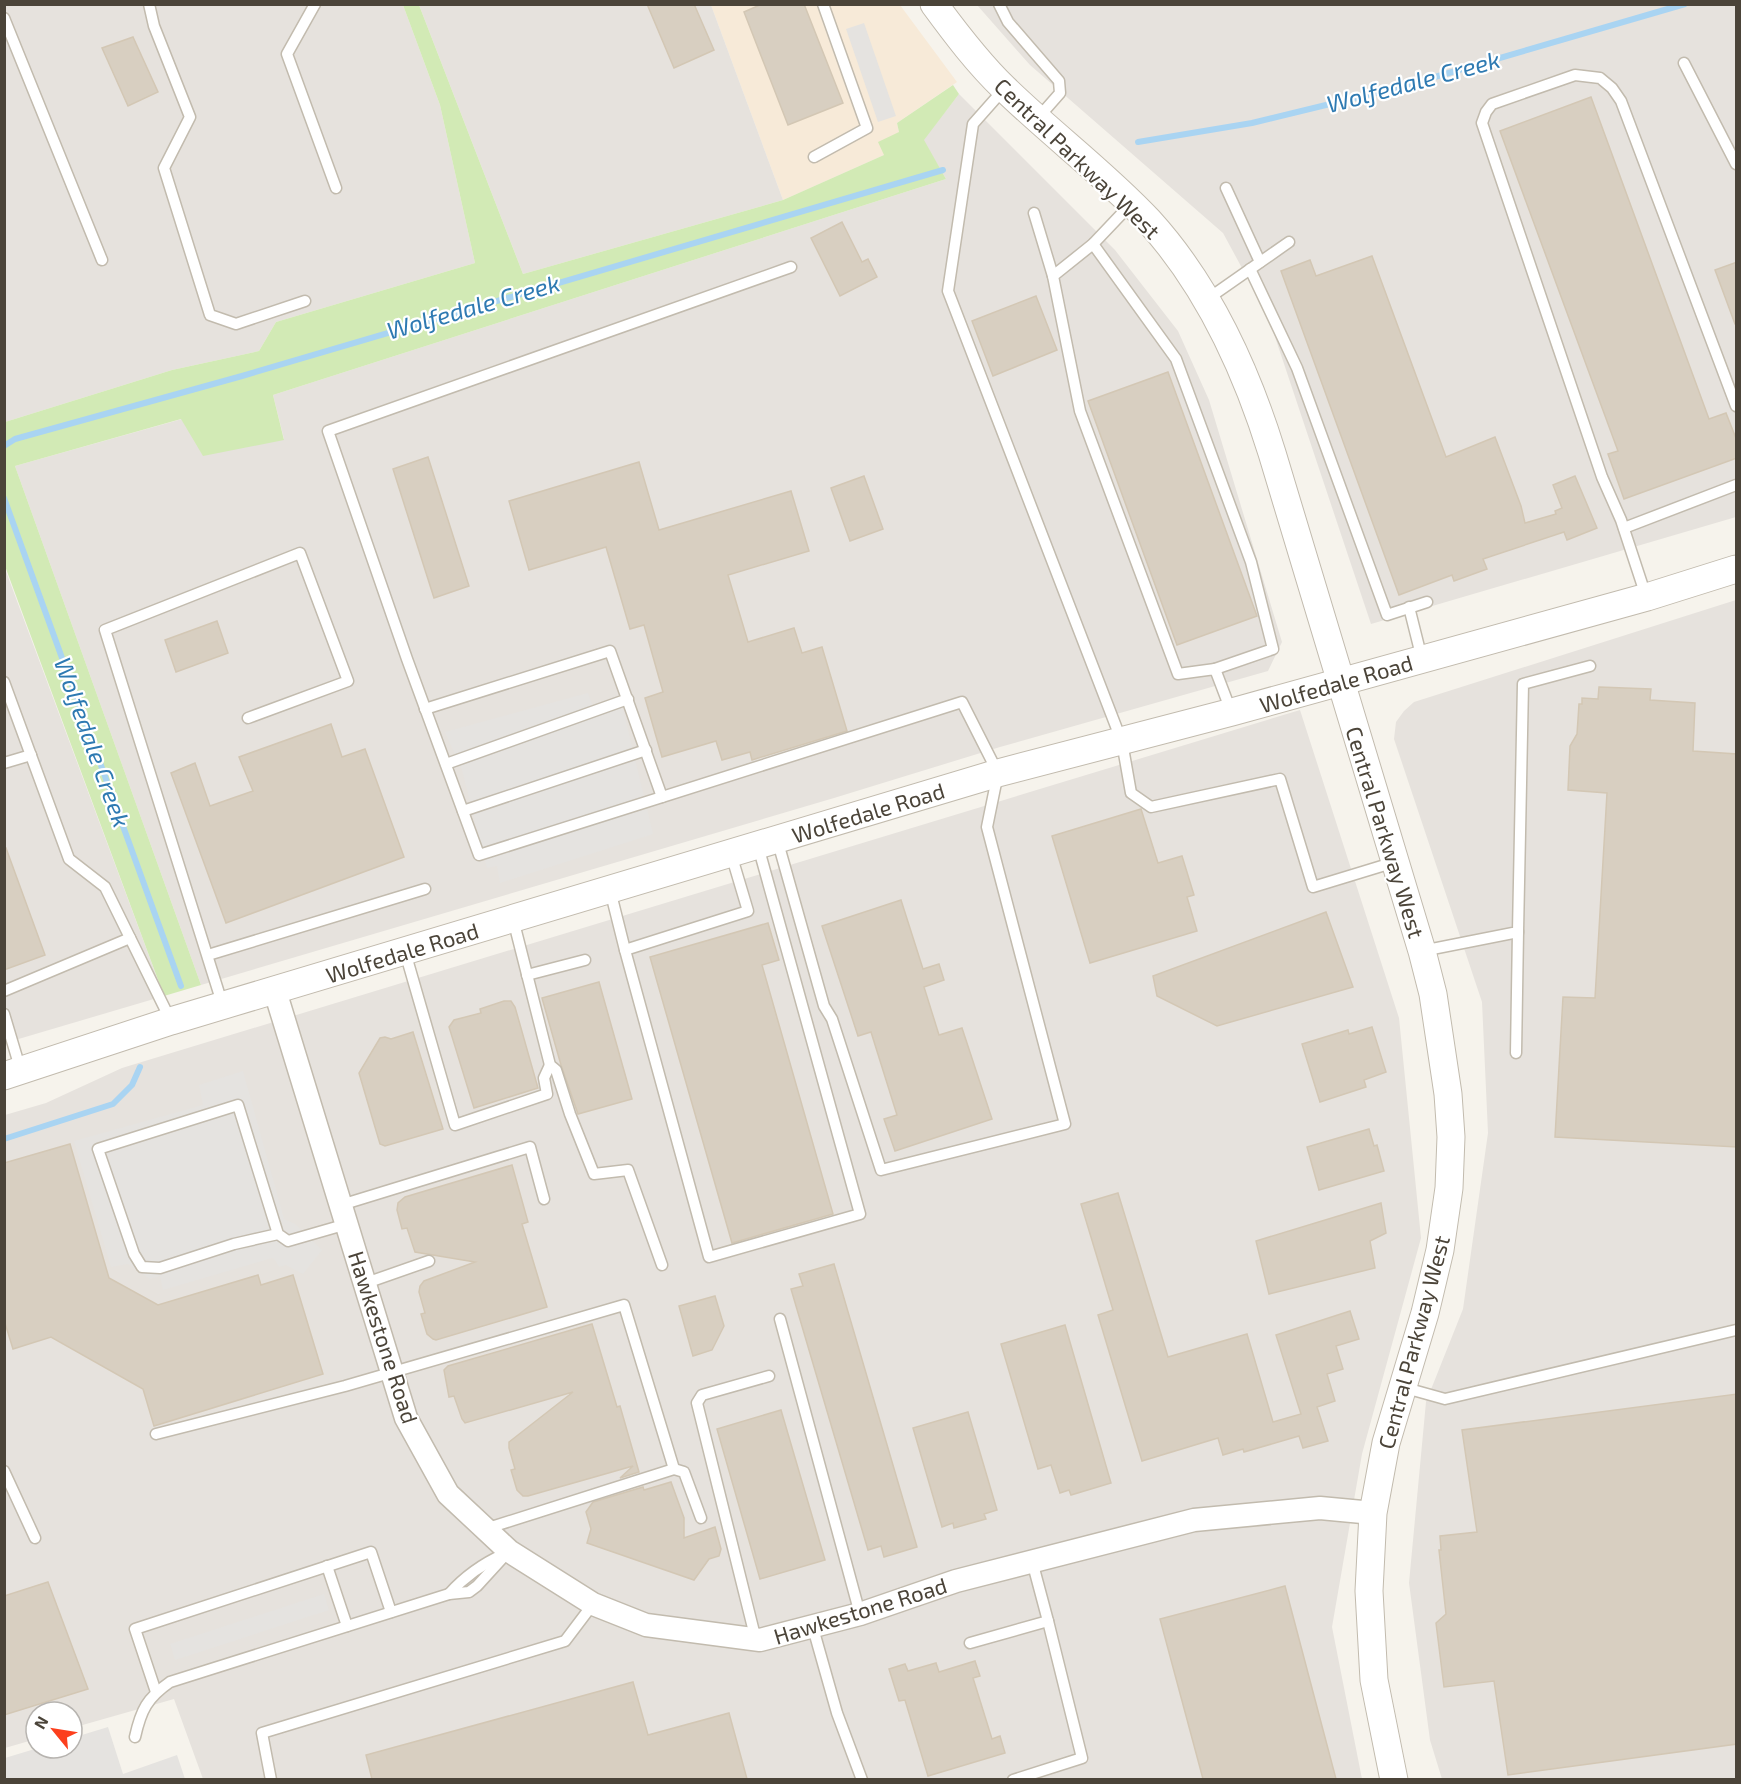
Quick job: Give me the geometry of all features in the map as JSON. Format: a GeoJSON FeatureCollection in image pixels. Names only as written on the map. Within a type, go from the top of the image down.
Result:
{"type":"FeatureCollection","features":[{"type":"Feature","properties":{"kind":"street","name":"Central Parkway West"},"geometry":{"type":"LineString","coordinates":[[934,4],[962,42],[1004,88],[1150,222],[1206,300],[1239,362],[1257,405],[1422,951],[1433,994],[1448,1094],[1449,1188],[1440,1250],[1425,1313],[1401,1386],[1386,1443],[1373,1513],[1369,1591],[1374,1680],[1394,1779]]}},
{"type":"Feature","properties":{"kind":"street","name":"Wolfedale Road"},"geometry":{"type":"LineString","coordinates":[[13,1074],[275,990],[998,773],[1122,742],[1341,682],[1647,597],[1737,569]]}},
{"type":"Feature","properties":{"kind":"street","name":"Hawkestone Road"},"geometry":{"type":"LineString","coordinates":[[275,990],[406,1418],[448,1494],[509,1551],[593,1604],[646,1625],[756,1640],[813,1628],[956,1581],[1194,1520],[1320,1508],[1373,1513]]}},
{"type":"Feature","properties":{"kind":"lane"},"geometry":{"type":"LineString","coordinates":[[149,4],[154,26],[190,117],[164,168],[210,315],[236,324],[305,301]]}},
{"type":"Feature","properties":{"kind":"lane"},"geometry":{"type":"LineString","coordinates":[[315,4],[287,54],[336,188]]}},
{"type":"Feature","properties":{"kind":"lane"},"geometry":{"type":"LineString","coordinates":[[814,157],[867,128],[823,4]]}},
{"type":"Feature","properties":{"kind":"lane"},"geometry":{"type":"LineString","coordinates":[[999,4],[1008,22],[1059,81],[1059,93],[1038,118]]}},
{"type":"Feature","properties":{"kind":"lane"},"geometry":{"type":"LineString","coordinates":[[4,18],[102,260]]}},
{"type":"Feature","properties":{"kind":"lane"},"geometry":{"type":"LineString","coordinates":[[1684,63],[1737,164]]}},
{"type":"Feature","properties":{"kind":"lane"},"geometry":{"type":"LineString","coordinates":[[1647,597],[1624,528],[1602,477],[1482,123],[1486,112],[1492,105],[1575,75],[1600,78],[1612,88],[1621,101],[1737,406]]}},
{"type":"Feature","properties":{"kind":"lane"},"geometry":{"type":"LineString","coordinates":[[1004,88],[973,124],[948,291],[1122,742],[1131,793],[1151,807],[1280,779],[1313,887],[1395,862]]}},
{"type":"Feature","properties":{"kind":"lane"},"geometry":{"type":"LineString","coordinates":[[1226,188],[1260,262]]}},
{"type":"Feature","properties":{"kind":"lane"},"geometry":{"type":"LineString","coordinates":[[1053,276],[1093,244],[1131,204]]}},
{"type":"Feature","properties":{"kind":"lane"},"geometry":{"type":"LineString","coordinates":[[1034,213],[1053,276],[1080,411],[1178,674],[1215,669],[1273,649],[1251,562],[1176,359],[1093,244]]}},
{"type":"Feature","properties":{"kind":"lane"},"geometry":{"type":"LineString","coordinates":[[1206,300],[1289,242]]}},
{"type":"Feature","properties":{"kind":"lane"},"geometry":{"type":"LineString","coordinates":[[767,842],[824,1006],[832,1019],[881,1170],[1065,1124],[987,827],[998,773],[962,702],[479,855],[425,709],[328,431],[791,267]]}},
{"type":"Feature","properties":{"kind":"lane"},"geometry":{"type":"LineString","coordinates":[[1250,269],[1297,368],[1387,615],[1427,602]]}},
{"type":"Feature","properties":{"kind":"lane"},"geometry":{"type":"LineString","coordinates":[[1624,528],[1737,484]]}},
{"type":"Feature","properties":{"kind":"lane"},"geometry":{"type":"LineString","coordinates":[[223,1006],[105,630],[300,553],[348,681],[248,718]]}},
{"type":"Feature","properties":{"kind":"lane"},"geometry":{"type":"LineString","coordinates":[[1409,607],[1422,658]]}},
{"type":"Feature","properties":{"kind":"lane"},"geometry":{"type":"LineString","coordinates":[[425,709],[610,651],[663,797]]}},
{"type":"Feature","properties":{"kind":"lane"},"geometry":{"type":"LineString","coordinates":[[1516,1053],[1523,684],[1590,666]]}},
{"type":"Feature","properties":{"kind":"lane"},"geometry":{"type":"LineString","coordinates":[[1215,669],[1232,712]]}},
{"type":"Feature","properties":{"kind":"lane"},"geometry":{"type":"LineString","coordinates":[[4,682],[69,859],[105,887],[171,1022]]}},
{"type":"Feature","properties":{"kind":"lane"},"geometry":{"type":"LineString","coordinates":[[446,764],[628,699]]}},
{"type":"Feature","properties":{"kind":"lane"},"geometry":{"type":"LineString","coordinates":[[463,811],[646,750]]}},
{"type":"Feature","properties":{"kind":"lane"},"geometry":{"type":"LineString","coordinates":[[4,763],[31,755]]}},
{"type":"Feature","properties":{"kind":"lane"},"geometry":{"type":"LineString","coordinates":[[610,890],[709,1257],[860,1214],[767,842]]}},
{"type":"Feature","properties":{"kind":"lane"},"geometry":{"type":"LineString","coordinates":[[625,951],[748,911],[731,853]]}},
{"type":"Feature","properties":{"kind":"lane"},"geometry":{"type":"LineString","coordinates":[[208,956],[425,889]]}},
{"type":"Feature","properties":{"kind":"lane"},"geometry":{"type":"LineString","coordinates":[[513,919],[550,1065],[556,1070],[594,1174],[628,1170],[662,1265]]}},
{"type":"Feature","properties":{"kind":"lane"},"geometry":{"type":"LineString","coordinates":[[1422,951],[1518,932]]}},
{"type":"Feature","properties":{"kind":"lane"},"geometry":{"type":"LineString","coordinates":[[4,991],[130,938]]}},
{"type":"Feature","properties":{"kind":"lane"},"geometry":{"type":"LineString","coordinates":[[405,952],[455,1125],[547,1094],[544,1078],[550,1065]]}},
{"type":"Feature","properties":{"kind":"lane"},"geometry":{"type":"LineString","coordinates":[[527,975],[585,960]]}},
{"type":"Feature","properties":{"kind":"lane"},"geometry":{"type":"LineString","coordinates":[[4,1014],[13,1074]]}},
{"type":"Feature","properties":{"kind":"lane"},"geometry":{"type":"LineString","coordinates":[[278,1234],[234,1244],[160,1268],[142,1267],[134,1254],[98,1149],[238,1105],[278,1234],[288,1241],[344,1214],[530,1147],[544,1199]]}},
{"type":"Feature","properties":{"kind":"lane"},"geometry":{"type":"LineString","coordinates":[[366,1283],[429,1261]]}},
{"type":"Feature","properties":{"kind":"lane"},"geometry":{"type":"LineString","coordinates":[[156,1434],[345,1386],[624,1305],[674,1469]]}},
{"type":"Feature","properties":{"kind":"lane"},"geometry":{"type":"LineString","coordinates":[[780,1319],[860,1614]]}},
{"type":"Feature","properties":{"kind":"lane"},"geometry":{"type":"LineString","coordinates":[[1401,1386],[1445,1399],[1737,1330]]}},
{"type":"Feature","properties":{"kind":"lane"},"geometry":{"type":"LineString","coordinates":[[756,1640],[697,1403],[702,1395],[769,1376]]}},
{"type":"Feature","properties":{"kind":"lane"},"geometry":{"type":"LineString","coordinates":[[485,1529],[674,1469],[684,1472],[700,1518]]}},
{"type":"Feature","properties":{"kind":"lane"},"geometry":{"type":"LineString","coordinates":[[4,1471],[35,1538]]}},
{"type":"Feature","properties":{"kind":"lane"},"geometry":{"type":"LineString","coordinates":[[135,1737],[139,1719],[146,1704],[156,1692],[170,1682],[448,1594],[469,1592],[509,1551]]}},
{"type":"Feature","properties":{"kind":"lane"},"geometry":{"type":"LineString","coordinates":[[156,1692],[135,1629],[371,1552],[391,1612]]}},
{"type":"Feature","properties":{"kind":"lane"},"geometry":{"type":"LineString","coordinates":[[1013,1779],[1082,1758],[1032,1561]]}},
{"type":"Feature","properties":{"kind":"lane"},"geometry":{"type":"LineString","coordinates":[[327,1566],[347,1626]]}},
{"type":"Feature","properties":{"kind":"lane"},"geometry":{"type":"LineString","coordinates":[[271,1779],[262,1733],[565,1641],[593,1604]]}},
{"type":"Feature","properties":{"kind":"lane"},"geometry":{"type":"LineString","coordinates":[[970,1643],[1048,1621]]}},
{"type":"Feature","properties":{"kind":"lane"},"geometry":{"type":"LineString","coordinates":[[813,1628],[837,1713],[862,1779]]}},
{"type":"Feature","properties":{"kind":"shaded area"},"geometry":{"type":"Polygon","coordinates":[[[5,5],[403,5],[440,105],[475,263],[276,322],[259,351],[172,370],[5,422],[5,5]]]}},
{"type":"Feature","properties":{"kind":"shaded area"},"geometry":{"type":"Polygon","coordinates":[[[419,5],[711,5],[783,200],[523,274],[419,5]]]}},
{"type":"Feature","properties":{"kind":"shaded area"},"geometry":{"type":"Polygon","coordinates":[[[711,5],[900,5],[957,82],[897,123],[899,132],[884,155],[783,200],[711,5]]]}},
{"type":"Feature","properties":{"kind":"shaded area"},"geometry":{"type":"Polygon","coordinates":[[[977,5],[1736,5],[1736,517],[1371,624],[1268,316],[1223,233],[1030,65],[977,5]]]}},
{"type":"Feature","properties":{"kind":"shaded area"},"geometry":{"type":"Polygon","coordinates":[[[864,23],[896,116],[878,122],[846,29],[864,23]]]}},
{"type":"Feature","properties":{"kind":"shaded area"},"geometry":{"type":"Polygon","coordinates":[[[959,94],[1115,250],[1178,331],[1209,400],[1282,642],[1268,671],[1000,747],[201,985],[15,466],[182,419],[284,439],[273,395],[946,179],[923,140],[959,94]]]}},
{"type":"Feature","properties":{"kind":"shaded area"},"geometry":{"type":"Polygon","coordinates":[[[4,566],[164,996],[5,1043],[4,1043],[4,566]]]}},
{"type":"Feature","properties":{"kind":"shaded area"},"geometry":{"type":"Polygon","coordinates":[[[1736,600],[1736,1779],[1442,1779],[1430,1740],[1409,1583],[1426,1402],[1463,1309],[1488,1133],[1482,1002],[1394,739],[1396,722],[1414,702],[1736,600]]]}},
{"type":"Feature","properties":{"kind":"shaded area"},"geometry":{"type":"Polygon","coordinates":[[[588,693],[593,708],[620,697],[653,834],[500,883],[497,866],[487,868],[462,770],[445,732],[588,693]]]}},
{"type":"Feature","properties":{"kind":"shaded area"},"geometry":{"type":"Polygon","coordinates":[[[1300,710],[1399,1018],[1421,1238],[1362,1454],[1332,1627],[1362,1779],[203,1779],[174,1699],[84,1725],[84,1700],[24,1700],[24,1742],[5,1748],[5,1115],[46,1103],[122,1068],[1300,710]]]}},
{"type":"Feature","properties":{"kind":"shaded area"},"geometry":{"type":"Polygon","coordinates":[[[243,1071],[284,1219],[295,1224],[322,1250],[303,1274],[286,1265],[279,1267],[272,1258],[163,1290],[160,1276],[150,1279],[128,1264],[111,1267],[74,1141],[203,1105],[199,1085],[243,1071]]]}},
{"type":"Feature","properties":{"kind":"shaded area"},"geometry":{"type":"Polygon","coordinates":[[[324,1594],[329,1610],[175,1660],[170,1644],[324,1594]]]}},
{"type":"Feature","properties":{"kind":"shaded area"},"geometry":{"type":"Polygon","coordinates":[[[108,1727],[123,1774],[177,1755],[185,1779],[5,1779],[5,1758],[24,1752],[24,1760],[84,1760],[84,1734],[108,1727]]]}},
{"type":"Feature","properties":{"kind":"green space"},"geometry":{"type":"Polygon","coordinates":[[[403,5],[419,5],[523,274],[783,200],[884,155],[878,142],[899,132],[897,123],[953,85],[959,94],[924,140],[946,179],[273,395],[284,440],[203,456],[181,419],[15,466],[201,985],[164,996],[5,566],[5,422],[172,370],[259,351],[276,322],[475,263],[440,105],[403,5]]]}},
{"type":"Feature","properties":{"kind":"building"},"geometry":{"type":"Polygon","coordinates":[[[647,4],[694,4],[714,50],[674,68],[647,4]]]}},
{"type":"Feature","properties":{"kind":"building"},"geometry":{"type":"Polygon","coordinates":[[[762,4],[804,4],[843,103],[788,125],[744,12],[762,4]]]}},
{"type":"Feature","properties":{"kind":"building"},"geometry":{"type":"Polygon","coordinates":[[[133,37],[158,92],[128,106],[102,48],[133,37]]]}},
{"type":"Feature","properties":{"kind":"building"},"geometry":{"type":"Polygon","coordinates":[[[1591,97],[1709,419],[1726,413],[1737,441],[1737,458],[1624,499],[1608,454],[1618,451],[1500,131],[1591,97]]]}},
{"type":"Feature","properties":{"kind":"building"},"geometry":{"type":"Polygon","coordinates":[[[842,222],[862,262],[868,259],[877,277],[840,296],[811,238],[842,222]]]}},
{"type":"Feature","properties":{"kind":"building"},"geometry":{"type":"Polygon","coordinates":[[[1372,256],[1446,457],[1495,437],[1521,506],[1525,523],[1556,514],[1555,511],[1562,508],[1553,485],[1575,476],[1597,528],[1567,540],[1564,532],[1483,559],[1487,569],[1454,581],[1452,575],[1399,595],[1281,271],[1310,260],[1316,276],[1372,256]]]}},
{"type":"Feature","properties":{"kind":"building"},"geometry":{"type":"Polygon","coordinates":[[[1737,262],[1737,324],[1735,324],[1715,270],[1737,262]]]}},
{"type":"Feature","properties":{"kind":"building"},"geometry":{"type":"Polygon","coordinates":[[[1036,296],[1057,350],[993,376],[972,321],[1036,296]]]}},
{"type":"Feature","properties":{"kind":"building"},"geometry":{"type":"Polygon","coordinates":[[[1168,372],[1257,616],[1177,645],[1088,401],[1168,372]]]}},
{"type":"Feature","properties":{"kind":"building"},"geometry":{"type":"Polygon","coordinates":[[[428,457],[469,586],[434,598],[393,469],[428,457]]]}},
{"type":"Feature","properties":{"kind":"building"},"geometry":{"type":"Polygon","coordinates":[[[639,462],[659,530],[791,491],[809,551],[728,575],[748,642],[794,628],[802,653],[822,647],[847,731],[752,760],[750,752],[722,760],[716,741],[662,757],[645,698],[663,692],[644,625],[630,629],[606,547],[529,570],[509,501],[639,462]]]}},
{"type":"Feature","properties":{"kind":"building"},"geometry":{"type":"Polygon","coordinates":[[[864,476],[883,529],[850,541],[831,488],[864,476]]]}},
{"type":"Feature","properties":{"kind":"building"},"geometry":{"type":"Polygon","coordinates":[[[217,621],[228,653],[176,672],[165,640],[217,621]]]}},
{"type":"Feature","properties":{"kind":"building"},"geometry":{"type":"Polygon","coordinates":[[[1599,687],[1651,689],[1650,700],[1695,703],[1693,751],[1737,754],[1737,1147],[1555,1137],[1563,997],[1595,998],[1607,793],[1568,790],[1570,746],[1577,734],[1579,704],[1582,704],[1582,698],[1598,699],[1599,687]]]}},
{"type":"Feature","properties":{"kind":"building"},"geometry":{"type":"Polygon","coordinates":[[[331,724],[342,757],[365,749],[404,857],[226,923],[171,773],[195,763],[210,806],[253,791],[239,757],[331,724]]]}},
{"type":"Feature","properties":{"kind":"building"},"geometry":{"type":"Polygon","coordinates":[[[1141,809],[1158,863],[1182,856],[1194,895],[1187,897],[1197,931],[1090,963],[1052,836],[1141,809]]]}},
{"type":"Feature","properties":{"kind":"building"},"geometry":{"type":"Polygon","coordinates":[[[6,848],[45,955],[4,970],[4,849],[6,848]]]}},
{"type":"Feature","properties":{"kind":"building"},"geometry":{"type":"Polygon","coordinates":[[[901,900],[923,969],[939,964],[944,980],[924,987],[939,1035],[962,1028],[992,1119],[895,1151],[884,1119],[897,1115],[871,1032],[858,1036],[822,926],[901,900]]]}},
{"type":"Feature","properties":{"kind":"building"},"geometry":{"type":"Polygon","coordinates":[[[1326,912],[1353,987],[1217,1026],[1157,996],[1153,976],[1326,912]]]}},
{"type":"Feature","properties":{"kind":"building"},"geometry":{"type":"Polygon","coordinates":[[[768,923],[779,960],[762,965],[833,1214],[732,1243],[650,957],[768,923]]]}},
{"type":"Feature","properties":{"kind":"building"},"geometry":{"type":"Polygon","coordinates":[[[599,982],[632,1099],[578,1114],[542,998],[599,982]]]}},
{"type":"Feature","properties":{"kind":"building"},"geometry":{"type":"Polygon","coordinates":[[[511,1001],[515,1007],[538,1088],[474,1108],[449,1027],[454,1020],[481,1013],[480,1009],[511,1001]]]}},
{"type":"Feature","properties":{"kind":"building"},"geometry":{"type":"Polygon","coordinates":[[[1372,1027],[1386,1072],[1364,1080],[1366,1087],[1320,1102],[1302,1044],[1348,1030],[1349,1034],[1372,1027]]]}},
{"type":"Feature","properties":{"kind":"building"},"geometry":{"type":"Polygon","coordinates":[[[413,1032],[443,1129],[385,1146],[380,1144],[359,1073],[380,1038],[391,1039],[413,1032]]]}},
{"type":"Feature","properties":{"kind":"building"},"geometry":{"type":"Polygon","coordinates":[[[1369,1129],[1374,1146],[1377,1145],[1384,1171],[1319,1190],[1307,1147],[1369,1129]]]}},
{"type":"Feature","properties":{"kind":"building"},"geometry":{"type":"Polygon","coordinates":[[[70,1144],[109,1278],[158,1305],[258,1275],[261,1285],[293,1275],[323,1374],[154,1426],[143,1389],[51,1337],[13,1349],[4,1320],[4,1163],[70,1144]]]}},
{"type":"Feature","properties":{"kind":"building"},"geometry":{"type":"Polygon","coordinates":[[[512,1165],[528,1222],[522,1224],[547,1307],[433,1339],[427,1334],[421,1314],[425,1313],[419,1292],[420,1286],[424,1281],[475,1262],[415,1252],[407,1228],[402,1229],[397,1210],[398,1203],[405,1197],[512,1165]]]}},
{"type":"Feature","properties":{"kind":"building"},"geometry":{"type":"Polygon","coordinates":[[[1118,1193],[1168,1357],[1247,1334],[1273,1422],[1301,1414],[1276,1335],[1350,1311],[1359,1339],[1336,1346],[1343,1369],[1327,1374],[1335,1401],[1317,1407],[1328,1441],[1303,1448],[1299,1436],[1244,1452],[1243,1449],[1223,1455],[1218,1438],[1142,1461],[1098,1315],[1113,1310],[1081,1204],[1118,1193]]]}},
{"type":"Feature","properties":{"kind":"building"},"geometry":{"type":"Polygon","coordinates":[[[1381,1203],[1386,1233],[1370,1241],[1375,1268],[1269,1294],[1256,1241],[1381,1203]]]}},
{"type":"Feature","properties":{"kind":"building"},"geometry":{"type":"Polygon","coordinates":[[[834,1264],[917,1547],[884,1557],[881,1546],[868,1550],[791,1289],[803,1286],[799,1274],[834,1264]]]}},
{"type":"Feature","properties":{"kind":"building"},"geometry":{"type":"Polygon","coordinates":[[[715,1296],[724,1326],[712,1350],[693,1356],[679,1306],[715,1296]]]}},
{"type":"Feature","properties":{"kind":"building"},"geometry":{"type":"Polygon","coordinates":[[[592,1324],[617,1407],[620,1406],[639,1472],[620,1478],[633,1466],[523,1496],[517,1490],[511,1470],[515,1469],[509,1442],[573,1392],[465,1423],[454,1396],[449,1397],[444,1370],[448,1366],[592,1324]]]}},
{"type":"Feature","properties":{"kind":"building"},"geometry":{"type":"Polygon","coordinates":[[[1065,1325],[1111,1483],[1071,1495],[1069,1490],[1060,1493],[1051,1465],[1038,1469],[1001,1344],[1065,1325]]]}},
{"type":"Feature","properties":{"kind":"building"},"geometry":{"type":"Polygon","coordinates":[[[1737,1394],[1737,1744],[1508,1775],[1494,1681],[1444,1687],[1436,1623],[1446,1614],[1439,1550],[1441,1550],[1440,1536],[1477,1532],[1462,1430],[1737,1394]]]}},
{"type":"Feature","properties":{"kind":"building"},"geometry":{"type":"Polygon","coordinates":[[[781,1410],[825,1560],[760,1579],[717,1429],[781,1410]]]}},
{"type":"Feature","properties":{"kind":"building"},"geometry":{"type":"Polygon","coordinates":[[[968,1412],[997,1510],[984,1514],[986,1519],[954,1528],[953,1523],[942,1527],[913,1428],[968,1412]]]}},
{"type":"Feature","properties":{"kind":"building"},"geometry":{"type":"Polygon","coordinates":[[[671,1482],[684,1518],[684,1538],[715,1527],[721,1549],[719,1556],[709,1559],[694,1580],[587,1543],[591,1529],[586,1512],[593,1502],[643,1487],[644,1490],[671,1482]]]}},
{"type":"Feature","properties":{"kind":"building"},"geometry":{"type":"Polygon","coordinates":[[[48,1582],[88,1689],[52,1700],[24,1700],[24,1709],[4,1715],[4,1596],[48,1582]]]}},
{"type":"Feature","properties":{"kind":"building"},"geometry":{"type":"Polygon","coordinates":[[[1285,1586],[1336,1779],[1203,1779],[1160,1619],[1285,1586]]]}},
{"type":"Feature","properties":{"kind":"building"},"geometry":{"type":"Polygon","coordinates":[[[975,1661],[980,1676],[973,1678],[992,1739],[1000,1736],[1005,1753],[928,1776],[905,1700],[899,1701],[889,1669],[905,1664],[908,1671],[936,1663],[939,1672],[975,1661]]]}},
{"type":"Feature","properties":{"kind":"building"},"geometry":{"type":"Polygon","coordinates":[[[633,1682],[648,1735],[729,1713],[747,1779],[372,1779],[366,1755],[633,1682]]]}},
{"type":"Feature","properties":{"kind":"waterway","name":"Wolfedale Creek"},"geometry":{"type":"LineString","coordinates":[[1138,142],[1252,123],[1404,86],[1685,4]]}},
{"type":"Feature","properties":{"kind":"waterway","name":"Wolfedale Creek"},"geometry":{"type":"LineString","coordinates":[[4,446],[15,439],[242,376],[943,170]]}},
{"type":"Feature","properties":{"kind":"waterway","name":"Wolfedale Creek"},"geometry":{"type":"LineString","coordinates":[[4,498],[181,986]]}},
{"type":"Feature","properties":{"kind":"waterway","name":"Wolfedale Creek"},"geometry":{"type":"LineString","coordinates":[[4,1139],[113,1104],[132,1085],[140,1067]]}}]}
